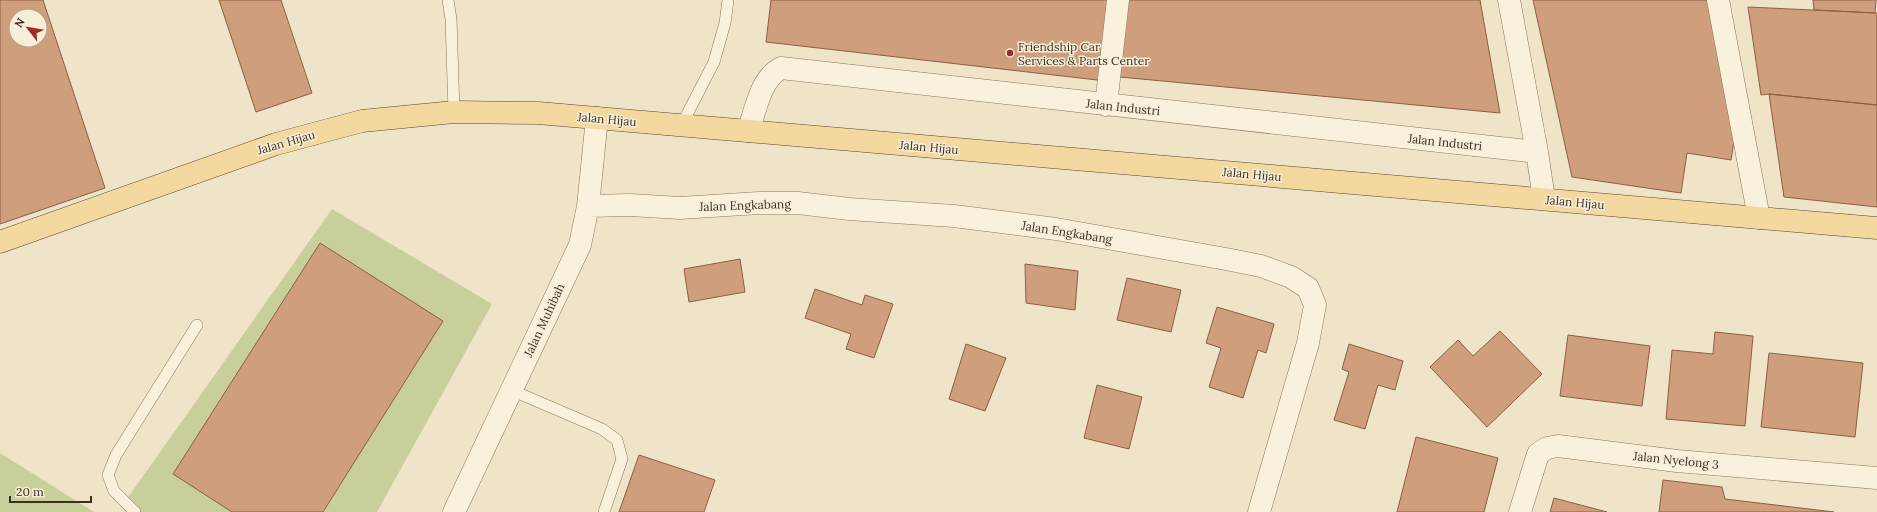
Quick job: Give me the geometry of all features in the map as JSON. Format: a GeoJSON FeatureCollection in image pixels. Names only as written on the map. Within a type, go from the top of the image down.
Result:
{"type":"FeatureCollection","features":[{"type":"Feature","properties":{"kind":"main road","name":"Jalan Hijau"},"geometry":{"type":"LineString","coordinates":[[0,242],[276,144],[362,121],[454,112],[538,113],[1877,228]]}},
{"type":"Feature","properties":{"kind":"street"},"geometry":{"type":"LineString","coordinates":[[1106,105],[1118,0]]}},
{"type":"Feature","properties":{"kind":"street"},"geometry":{"type":"LineString","coordinates":[[1509,0],[1537,152],[1544,199]]}},
{"type":"Feature","properties":{"kind":"street"},"geometry":{"type":"LineString","coordinates":[[1718,0],[1759,218]]}},
{"type":"Feature","properties":{"kind":"street","name":"Jalan Industri"},"geometry":{"type":"LineString","coordinates":[[748,131],[766,82],[774,72],[781,68],[1537,152]]}},
{"type":"Feature","properties":{"kind":"street","name":"Jalan Muhibah"},"geometry":{"type":"LineString","coordinates":[[454,512],[580,245],[588,206],[597,118]]}},
{"type":"Feature","properties":{"kind":"street","name":"Jalan Engkabang"},"geometry":{"type":"LineString","coordinates":[[588,206],[630,205],[680,208],[759,203],[798,203],[849,209],[954,216],[1056,229],[1218,258],[1261,266],[1291,277],[1308,288],[1315,305],[1308,343],[1259,512]]}},
{"type":"Feature","properties":{"kind":"street","name":"Jalan Nyelong 3"},"geometry":{"type":"LineString","coordinates":[[1520,512],[1538,454],[1547,448],[1558,446],[1677,461],[1877,478]]}},
{"type":"Feature","properties":{"kind":"lane"},"geometry":{"type":"LineString","coordinates":[[448,0],[451,19],[454,112]]}},
{"type":"Feature","properties":{"kind":"lane"},"geometry":{"type":"LineString","coordinates":[[681,126],[714,62],[725,23],[728,0]]}},
{"type":"Feature","properties":{"kind":"lane"},"geometry":{"type":"LineString","coordinates":[[135,512],[114,490],[108,476],[116,455],[197,325]]}},
{"type":"Feature","properties":{"kind":"lane"},"geometry":{"type":"LineString","coordinates":[[512,390],[602,429],[617,440],[622,460],[604,512]]}},
{"type":"Feature","properties":{"kind":"green space"},"geometry":{"type":"Polygon","coordinates":[[[332,209],[492,304],[377,512],[139,512],[124,503],[332,209]]]}},
{"type":"Feature","properties":{"kind":"green space"},"geometry":{"type":"Polygon","coordinates":[[[0,453],[94,512],[0,512],[0,453]]]}},
{"type":"Feature","properties":{"kind":"building"},"geometry":{"type":"Polygon","coordinates":[[[0,0],[43,0],[46,8],[8,8],[8,48],[48,48],[48,15],[105,188],[0,224],[0,0]]]}},
{"type":"Feature","properties":{"kind":"building"},"geometry":{"type":"Polygon","coordinates":[[[219,0],[281,0],[312,93],[256,112],[219,0]]]}},
{"type":"Feature","properties":{"kind":"building"},"geometry":{"type":"Polygon","coordinates":[[[771,0],[1116,0],[1106,81],[766,42],[771,0]]]}},
{"type":"Feature","properties":{"kind":"building"},"geometry":{"type":"Polygon","coordinates":[[[1127,0],[1480,0],[1500,113],[1120,77],[1127,0]]]}},
{"type":"Feature","properties":{"kind":"building"},"geometry":{"type":"Polygon","coordinates":[[[1533,0],[1710,0],[1737,122],[1731,160],[1687,153],[1681,193],[1572,177],[1533,0]]]}},
{"type":"Feature","properties":{"kind":"building"},"geometry":{"type":"Polygon","coordinates":[[[1813,0],[1876,0],[1875,13],[1814,10],[1813,0]]]}},
{"type":"Feature","properties":{"kind":"building"},"geometry":{"type":"Polygon","coordinates":[[[1748,7],[1877,13],[1877,105],[1769,94],[1761,95],[1748,7]]]}},
{"type":"Feature","properties":{"kind":"building"},"geometry":{"type":"Polygon","coordinates":[[[1769,94],[1877,105],[1877,207],[1784,197],[1769,94]]]}},
{"type":"Feature","properties":{"kind":"building"},"geometry":{"type":"Polygon","coordinates":[[[320,243],[443,321],[323,512],[232,512],[173,474],[320,243]]]}},
{"type":"Feature","properties":{"kind":"building"},"geometry":{"type":"Polygon","coordinates":[[[740,259],[745,292],[689,302],[684,269],[740,259]]]}},
{"type":"Feature","properties":{"kind":"building"},"geometry":{"type":"Polygon","coordinates":[[[1025,264],[1078,271],[1075,310],[1026,303],[1025,264]]]}},
{"type":"Feature","properties":{"kind":"building"},"geometry":{"type":"Polygon","coordinates":[[[1127,278],[1181,290],[1171,332],[1117,320],[1127,278]]]}},
{"type":"Feature","properties":{"kind":"building"},"geometry":{"type":"Polygon","coordinates":[[[815,289],[862,305],[865,295],[893,304],[874,358],[846,349],[851,334],[805,318],[815,289]]]}},
{"type":"Feature","properties":{"kind":"building"},"geometry":{"type":"Polygon","coordinates":[[[1217,307],[1274,324],[1266,353],[1258,350],[1243,398],[1209,387],[1221,348],[1206,343],[1217,307]]]}},
{"type":"Feature","properties":{"kind":"building"},"geometry":{"type":"Polygon","coordinates":[[[1500,331],[1542,374],[1487,427],[1430,367],[1458,340],[1473,356],[1500,331]]]}},
{"type":"Feature","properties":{"kind":"building"},"geometry":{"type":"Polygon","coordinates":[[[1715,332],[1753,336],[1745,426],[1666,419],[1672,350],[1713,354],[1715,332]]]}},
{"type":"Feature","properties":{"kind":"building"},"geometry":{"type":"Polygon","coordinates":[[[1568,335],[1650,346],[1642,406],[1560,396],[1568,335]]]}},
{"type":"Feature","properties":{"kind":"building"},"geometry":{"type":"Polygon","coordinates":[[[966,344],[1006,358],[985,411],[949,399],[966,344]]]}},
{"type":"Feature","properties":{"kind":"building"},"geometry":{"type":"Polygon","coordinates":[[[1349,344],[1403,361],[1395,390],[1378,385],[1365,429],[1334,420],[1349,372],[1342,369],[1349,344]]]}},
{"type":"Feature","properties":{"kind":"building"},"geometry":{"type":"Polygon","coordinates":[[[1769,353],[1863,363],[1855,437],[1761,427],[1769,353]]]}},
{"type":"Feature","properties":{"kind":"building"},"geometry":{"type":"Polygon","coordinates":[[[1097,385],[1142,397],[1129,449],[1084,438],[1097,385]]]}},
{"type":"Feature","properties":{"kind":"building"},"geometry":{"type":"Polygon","coordinates":[[[1416,437],[1498,458],[1484,512],[1397,512],[1416,437]]]}},
{"type":"Feature","properties":{"kind":"building"},"geometry":{"type":"Polygon","coordinates":[[[639,455],[715,480],[704,512],[619,512],[639,455]]]}},
{"type":"Feature","properties":{"kind":"building"},"geometry":{"type":"Polygon","coordinates":[[[1663,480],[1722,487],[1725,499],[1834,512],[1659,512],[1663,480]]]}},
{"type":"Feature","properties":{"kind":"building"},"geometry":{"type":"Polygon","coordinates":[[[1554,498],[1607,512],[1550,512],[1554,498]]]}},
{"type":"Feature","properties":{"kind":"place","name":"Friendship Car Services & Parts Center"},"geometry":{"type":"Point","coordinates":[1010,53]}}]}
